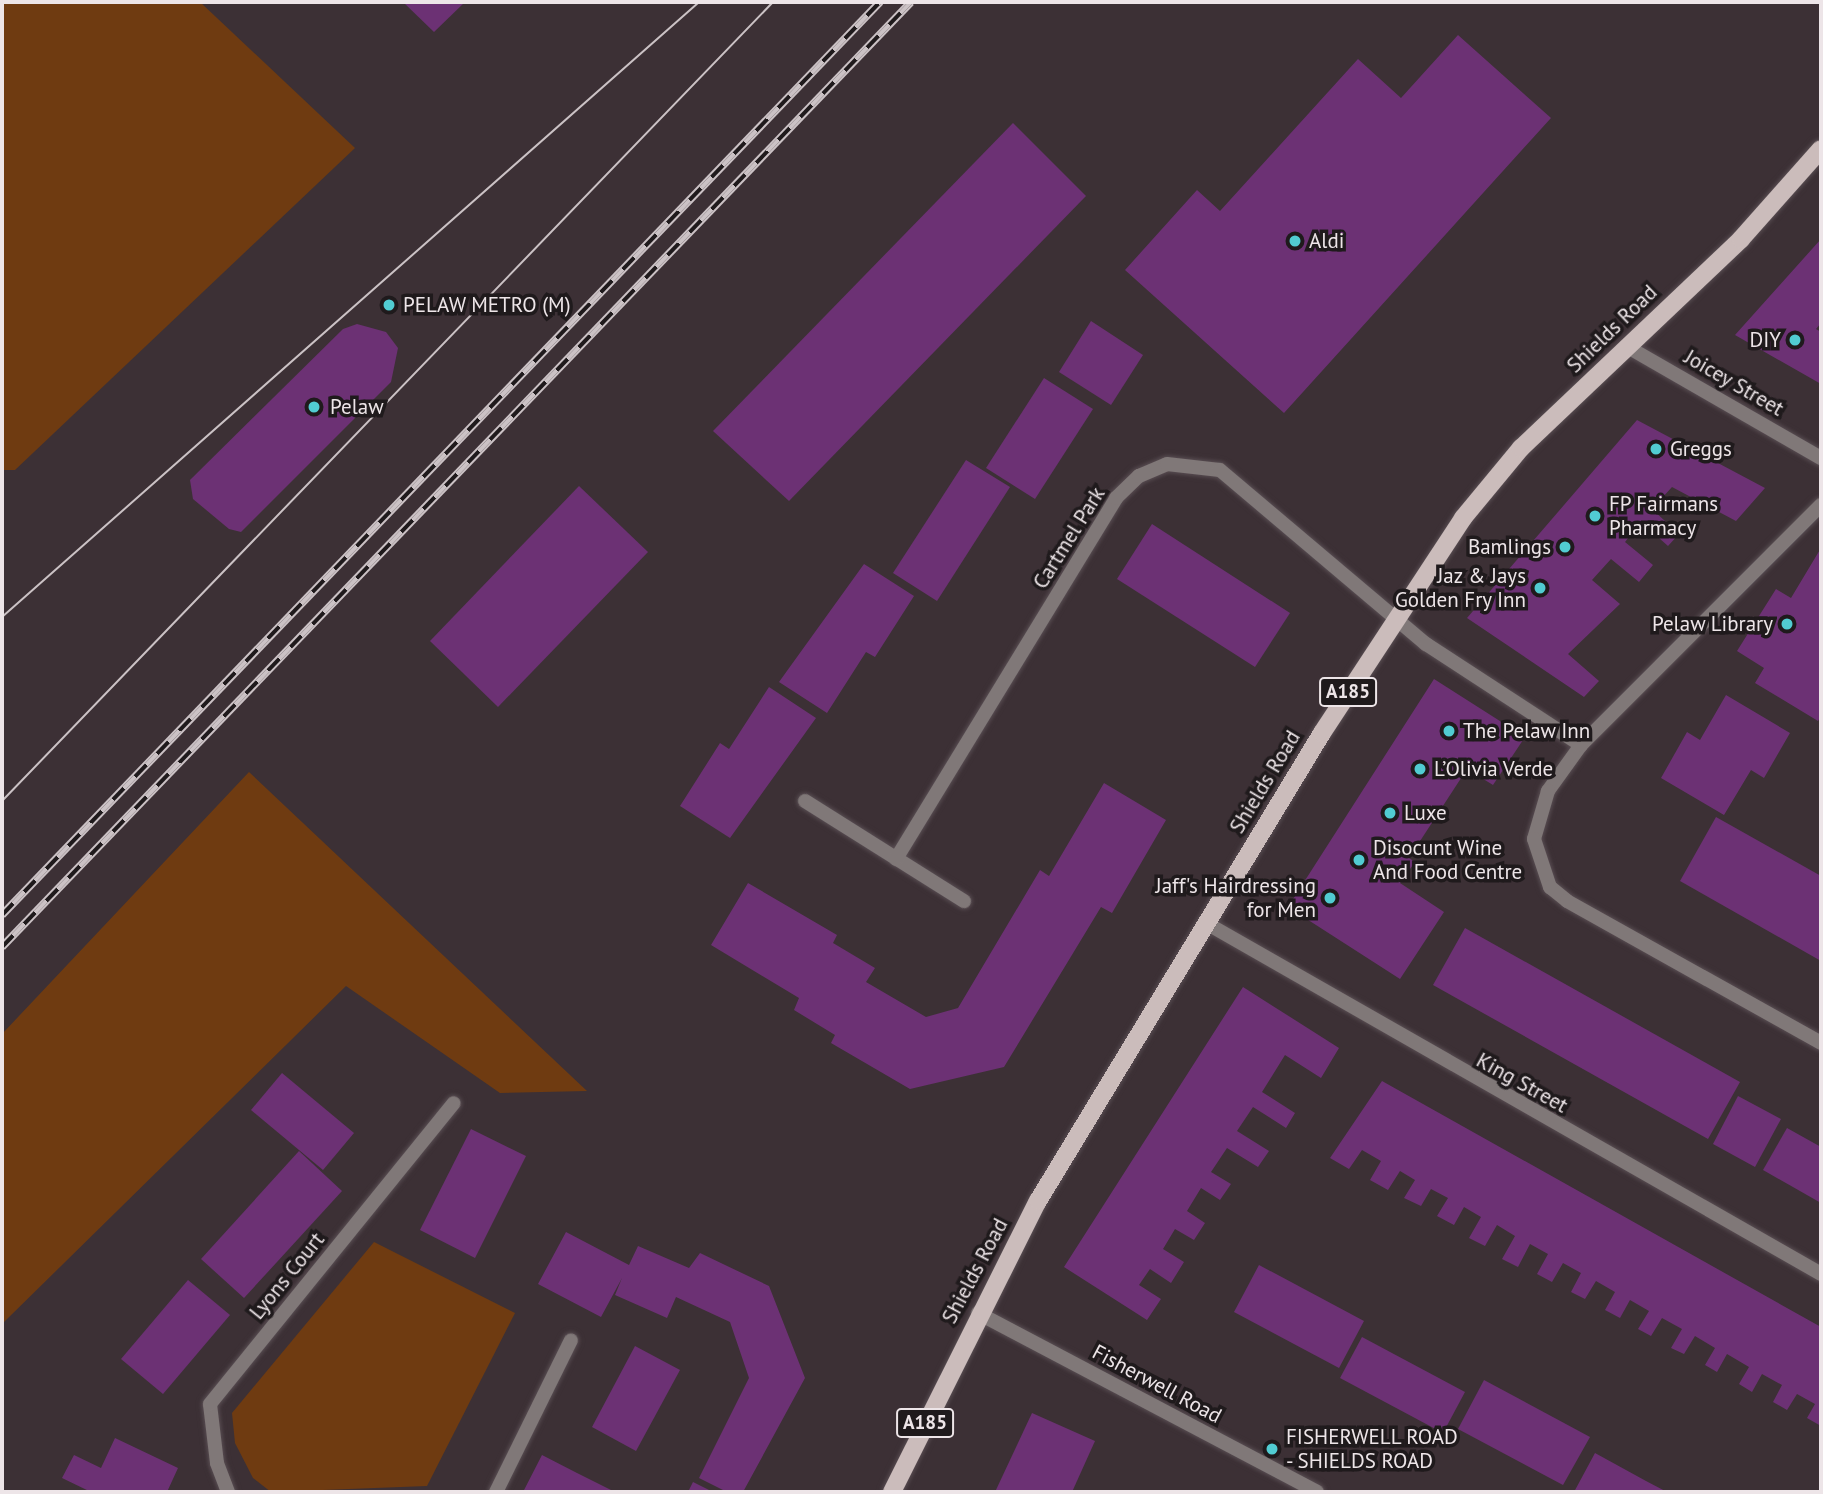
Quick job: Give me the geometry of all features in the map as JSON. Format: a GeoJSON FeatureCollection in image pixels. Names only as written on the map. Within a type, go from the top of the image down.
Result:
{"type":"FeatureCollection","features":[{"type":"Feature","properties":{"kind":"main road","name":"Shields Road"},"geometry":{"type":"LineString","coordinates":[[892,1492],[978,1313],[1206,923],[1397,618],[1471,508],[1626,346],[1741,239],[1821,149]]}},
{"type":"Feature","properties":{"kind":"street","name":"Joicey Street"},"geometry":{"type":"LineString","coordinates":[[1626,346],[1821,458]]}},
{"type":"Feature","properties":{"kind":"street","name":"Cartmel Park"},"geometry":{"type":"LineString","coordinates":[[896,859],[1116,498],[1139,476],[1167,464],[1220,470],[1397,618],[1581,745]]}},
{"type":"Feature","properties":{"kind":"street"},"geometry":{"type":"LineString","coordinates":[[1821,505],[1581,745],[1548,791],[1537,819],[1534,839],[1550,887],[1821,1043]]}},
{"type":"Feature","properties":{"kind":"street"},"geometry":{"type":"LineString","coordinates":[[805,802],[964,901]]}},
{"type":"Feature","properties":{"kind":"street","name":"King Street"},"geometry":{"type":"LineString","coordinates":[[1206,923],[1821,1274]]}},
{"type":"Feature","properties":{"kind":"street","name":"Lyons Court"},"geometry":{"type":"LineString","coordinates":[[228,1492],[217,1463],[210,1404],[454,1103]]}},
{"type":"Feature","properties":{"kind":"street","name":"Fisherwell Road"},"geometry":{"type":"LineString","coordinates":[[978,1313],[1317,1492]]}},
{"type":"Feature","properties":{"kind":"street"},"geometry":{"type":"LineString","coordinates":[[496,1492],[570,1340]]}},
{"type":"Feature","properties":{"kind":"shaded area"},"geometry":{"type":"Polygon","coordinates":[[[2,2],[200,2],[355,148],[15,470],[2,470],[2,2]]]}},
{"type":"Feature","properties":{"kind":"shaded area"},"geometry":{"type":"Polygon","coordinates":[[[249,772],[587,1091],[500,1093],[346,986],[2,1324],[2,1034],[249,772]]]}},
{"type":"Feature","properties":{"kind":"shaded area"},"geometry":{"type":"Polygon","coordinates":[[[374,1242],[515,1313],[427,1486],[271,1492],[253,1478],[235,1443],[232,1413],[374,1242]]]}},
{"type":"Feature","properties":{"kind":"building"},"geometry":{"type":"Polygon","coordinates":[[[403,2],[465,2],[434,32],[403,2]]]}},
{"type":"Feature","properties":{"kind":"building","name":"Aldi"},"geometry":{"type":"Polygon","coordinates":[[[1458,35],[1551,118],[1284,413],[1125,270],[1197,190],[1220,211],[1358,59],[1401,98],[1458,35]]]}},
{"type":"Feature","properties":{"kind":"building"},"geometry":{"type":"Polygon","coordinates":[[[1013,123],[1086,196],[789,501],[713,431],[1013,123]]]}},
{"type":"Feature","properties":{"kind":"building"},"geometry":{"type":"Polygon","coordinates":[[[1821,239],[1821,323],[1816,329],[1821,332],[1821,384],[1735,335],[1821,239]]]}},
{"type":"Feature","properties":{"kind":"building"},"geometry":{"type":"Polygon","coordinates":[[[1091,321],[1143,355],[1111,405],[1059,372],[1091,321]]]}},
{"type":"Feature","properties":{"kind":"building"},"geometry":{"type":"Polygon","coordinates":[[[357,324],[386,332],[398,348],[391,382],[241,532],[229,529],[193,499],[190,480],[343,329],[357,324]]]}},
{"type":"Feature","properties":{"kind":"building"},"geometry":{"type":"Polygon","coordinates":[[[1044,378],[1093,409],[1035,499],[986,468],[1044,378]]]}},
{"type":"Feature","properties":{"kind":"building"},"geometry":{"type":"Polygon","coordinates":[[[1637,420],[1765,488],[1736,521],[1672,487],[1652,509],[1679,534],[1668,546],[1641,522],[1625,542],[1653,565],[1639,582],[1611,559],[1592,580],[1620,604],[1568,654],[1599,681],[1584,697],[1467,618],[1637,420]]]}},
{"type":"Feature","properties":{"kind":"building"},"geometry":{"type":"Polygon","coordinates":[[[966,460],[1010,487],[937,601],[893,573],[966,460]]]}},
{"type":"Feature","properties":{"kind":"building"},"geometry":{"type":"Polygon","coordinates":[[[579,486],[648,552],[498,707],[430,641],[579,486]]]}},
{"type":"Feature","properties":{"kind":"building"},"geometry":{"type":"Polygon","coordinates":[[[1152,524],[1290,613],[1255,667],[1117,579],[1152,524]]]}},
{"type":"Feature","properties":{"kind":"building","name":"Pelaw Library"},"geometry":{"type":"Polygon","coordinates":[[[1821,548],[1821,716],[1818,721],[1755,683],[1764,668],[1737,651],[1776,589],[1791,598],[1821,548]]]}},
{"type":"Feature","properties":{"kind":"building"},"geometry":{"type":"Polygon","coordinates":[[[864,564],[914,596],[875,657],[866,652],[827,713],[779,682],[864,564]]]}},
{"type":"Feature","properties":{"kind":"building"},"geometry":{"type":"Polygon","coordinates":[[[1434,679],[1525,737],[1493,785],[1467,769],[1409,858],[1415,862],[1400,883],[1444,912],[1400,979],[1288,907],[1434,679]]]}},
{"type":"Feature","properties":{"kind":"building"},"geometry":{"type":"Polygon","coordinates":[[[769,687],[816,718],[730,838],[680,806],[720,743],[729,749],[769,687]]]}},
{"type":"Feature","properties":{"kind":"building"},"geometry":{"type":"Polygon","coordinates":[[[1726,695],[1790,733],[1764,778],[1751,770],[1724,815],[1661,778],[1687,732],[1700,740],[1726,695]]]}},
{"type":"Feature","properties":{"kind":"building"},"geometry":{"type":"Polygon","coordinates":[[[1104,783],[1166,820],[1112,913],[1101,907],[1004,1067],[910,1089],[831,1043],[835,1035],[794,1010],[799,998],[711,945],[748,883],[837,935],[833,943],[875,968],[866,982],[926,1017],[958,1008],[1040,870],[1049,876],[1104,783]]]}},
{"type":"Feature","properties":{"kind":"building"},"geometry":{"type":"Polygon","coordinates":[[[1716,817],[1821,876],[1821,961],[1680,881],[1716,817]]]}},
{"type":"Feature","properties":{"kind":"building"},"geometry":{"type":"Polygon","coordinates":[[[1465,928],[1740,1082],[1708,1139],[1433,985],[1465,928]]]}},
{"type":"Feature","properties":{"kind":"building"},"geometry":{"type":"Polygon","coordinates":[[[1243,987],[1339,1048],[1321,1078],[1285,1055],[1262,1092],[1295,1113],[1286,1128],[1253,1107],[1237,1131],[1269,1151],[1258,1167],[1227,1148],[1211,1172],[1231,1184],[1220,1200],[1201,1188],[1187,1211],[1205,1223],[1194,1240],[1175,1229],[1163,1249],[1184,1262],[1171,1283],[1150,1269],[1139,1285],[1161,1299],[1147,1320],[1064,1267],[1243,987]]]}},
{"type":"Feature","properties":{"kind":"building"},"geometry":{"type":"Polygon","coordinates":[[[282,1073],[354,1133],[323,1170],[251,1110],[282,1073]]]}},
{"type":"Feature","properties":{"kind":"building"},"geometry":{"type":"Polygon","coordinates":[[[1382,1081],[1821,1327],[1821,1426],[1807,1418],[1815,1404],[1797,1394],[1787,1410],[1773,1402],[1782,1385],[1762,1374],[1752,1392],[1739,1384],[1749,1367],[1727,1354],[1717,1372],[1705,1365],[1715,1348],[1695,1336],[1684,1354],[1671,1348],[1682,1329],[1662,1318],[1651,1336],[1638,1329],[1649,1311],[1630,1300],[1620,1318],[1605,1310],[1615,1292],[1596,1281],[1585,1299],[1571,1292],[1581,1273],[1563,1263],[1552,1282],[1537,1274],[1548,1254],[1530,1244],[1518,1267],[1502,1259],[1515,1236],[1497,1225],[1485,1246],[1469,1238],[1481,1217],[1464,1207],[1454,1225],[1437,1216],[1448,1198],[1431,1189],[1421,1206],[1404,1198],[1415,1180],[1400,1171],[1388,1190],[1370,1180],[1381,1161],[1362,1150],[1349,1169],[1330,1158],[1382,1081]]]}},
{"type":"Feature","properties":{"kind":"building"},"geometry":{"type":"Polygon","coordinates":[[[1738,1096],[1781,1119],[1755,1167],[1713,1144],[1738,1096]]]}},
{"type":"Feature","properties":{"kind":"building"},"geometry":{"type":"Polygon","coordinates":[[[1787,1128],[1821,1147],[1821,1203],[1763,1170],[1787,1128]]]}},
{"type":"Feature","properties":{"kind":"building"},"geometry":{"type":"Polygon","coordinates":[[[471,1129],[526,1156],[475,1258],[420,1230],[471,1129]]]}},
{"type":"Feature","properties":{"kind":"building"},"geometry":{"type":"Polygon","coordinates":[[[299,1151],[342,1191],[244,1298],[201,1259],[299,1151]]]}},
{"type":"Feature","properties":{"kind":"building"},"geometry":{"type":"Polygon","coordinates":[[[566,1232],[629,1265],[638,1246],[689,1268],[700,1253],[769,1286],[805,1378],[743,1492],[727,1492],[699,1478],[749,1378],[730,1322],[676,1297],[667,1318],[615,1295],[622,1278],[601,1317],[538,1284],[566,1232]]]}},
{"type":"Feature","properties":{"kind":"building"},"geometry":{"type":"Polygon","coordinates":[[[1259,1265],[1364,1321],[1339,1368],[1234,1312],[1259,1265]]]}},
{"type":"Feature","properties":{"kind":"building"},"geometry":{"type":"Polygon","coordinates":[[[188,1280],[230,1315],[163,1394],[121,1359],[188,1280]]]}},
{"type":"Feature","properties":{"kind":"building"},"geometry":{"type":"Polygon","coordinates":[[[1362,1337],[1465,1392],[1443,1433],[1340,1378],[1362,1337]]]}},
{"type":"Feature","properties":{"kind":"building"},"geometry":{"type":"Polygon","coordinates":[[[635,1346],[680,1370],[636,1451],[592,1427],[635,1346]]]}},
{"type":"Feature","properties":{"kind":"building"},"geometry":{"type":"Polygon","coordinates":[[[1484,1380],[1590,1437],[1563,1485],[1458,1429],[1484,1380]]]}},
{"type":"Feature","properties":{"kind":"building"},"geometry":{"type":"Polygon","coordinates":[[[1032,1413],[1095,1441],[1072,1492],[995,1492],[1032,1413]]]}},
{"type":"Feature","properties":{"kind":"building"},"geometry":{"type":"Polygon","coordinates":[[[115,1438],[178,1468],[167,1492],[91,1492],[62,1478],[74,1455],[101,1468],[115,1438]]]}},
{"type":"Feature","properties":{"kind":"building"},"geometry":{"type":"Polygon","coordinates":[[[1595,1453],[1646,1481],[1667,1492],[1574,1492],[1595,1453]]]}},
{"type":"Feature","properties":{"kind":"building"},"geometry":{"type":"Polygon","coordinates":[[[542,1455],[577,1473],[615,1492],[523,1492],[542,1455]]]}},
{"type":"Feature","properties":{"kind":"building"},"geometry":{"type":"Polygon","coordinates":[[[693,1482],[713,1492],[688,1492],[693,1482]]]}},
{"type":"Feature","properties":{"kind":"tram line"},"geometry":{"type":"LineString","coordinates":[[2,617],[699,2]]}},
{"type":"Feature","properties":{"kind":"tram line"},"geometry":{"type":"LineString","coordinates":[[2,801],[773,2]]}},
{"type":"Feature","properties":{"kind":"railway"},"geometry":{"type":"LineString","coordinates":[[2,915],[880,2]]}},
{"type":"Feature","properties":{"kind":"railway"},"geometry":{"type":"LineString","coordinates":[[2,947],[911,2]]}},
{"type":"Feature","properties":{"kind":"place","name":"Aldi"},"geometry":{"type":"Point","coordinates":[1295,241]}},
{"type":"Feature","properties":{"kind":"place","name":"PELAW METRO (M)"},"geometry":{"type":"Point","coordinates":[389,305]}},
{"type":"Feature","properties":{"kind":"place","name":"DIY"},"geometry":{"type":"Point","coordinates":[1795,340]}},
{"type":"Feature","properties":{"kind":"place","name":"Pelaw"},"geometry":{"type":"Point","coordinates":[314,407]}},
{"type":"Feature","properties":{"kind":"place","name":"Greggs"},"geometry":{"type":"Point","coordinates":[1656,449]}},
{"type":"Feature","properties":{"kind":"place","name":"FP Fairmans Pharmacy"},"geometry":{"type":"Point","coordinates":[1595,516]}},
{"type":"Feature","properties":{"kind":"place","name":"Bamlings"},"geometry":{"type":"Point","coordinates":[1565,547]}},
{"type":"Feature","properties":{"kind":"place","name":"Jaz & Jays Golden Fry Inn"},"geometry":{"type":"Point","coordinates":[1540,588]}},
{"type":"Feature","properties":{"kind":"place","name":"Pelaw Library"},"geometry":{"type":"Point","coordinates":[1787,624]}},
{"type":"Feature","properties":{"kind":"place","name":"The Pelaw Inn"},"geometry":{"type":"Point","coordinates":[1449,731]}},
{"type":"Feature","properties":{"kind":"place","name":"L’Olivia Verde"},"geometry":{"type":"Point","coordinates":[1420,769]}},
{"type":"Feature","properties":{"kind":"place","name":"Luxe"},"geometry":{"type":"Point","coordinates":[1390,813]}},
{"type":"Feature","properties":{"kind":"place","name":"Disocunt Wine And Food Centre"},"geometry":{"type":"Point","coordinates":[1359,860]}},
{"type":"Feature","properties":{"kind":"place","name":"Jaff's Hairdressing for Men"},"geometry":{"type":"Point","coordinates":[1330,898]}},
{"type":"Feature","properties":{"kind":"place","name":"FISHERWELL ROAD - SHIELDS ROAD"},"geometry":{"type":"Point","coordinates":[1272,1449]}}]}
